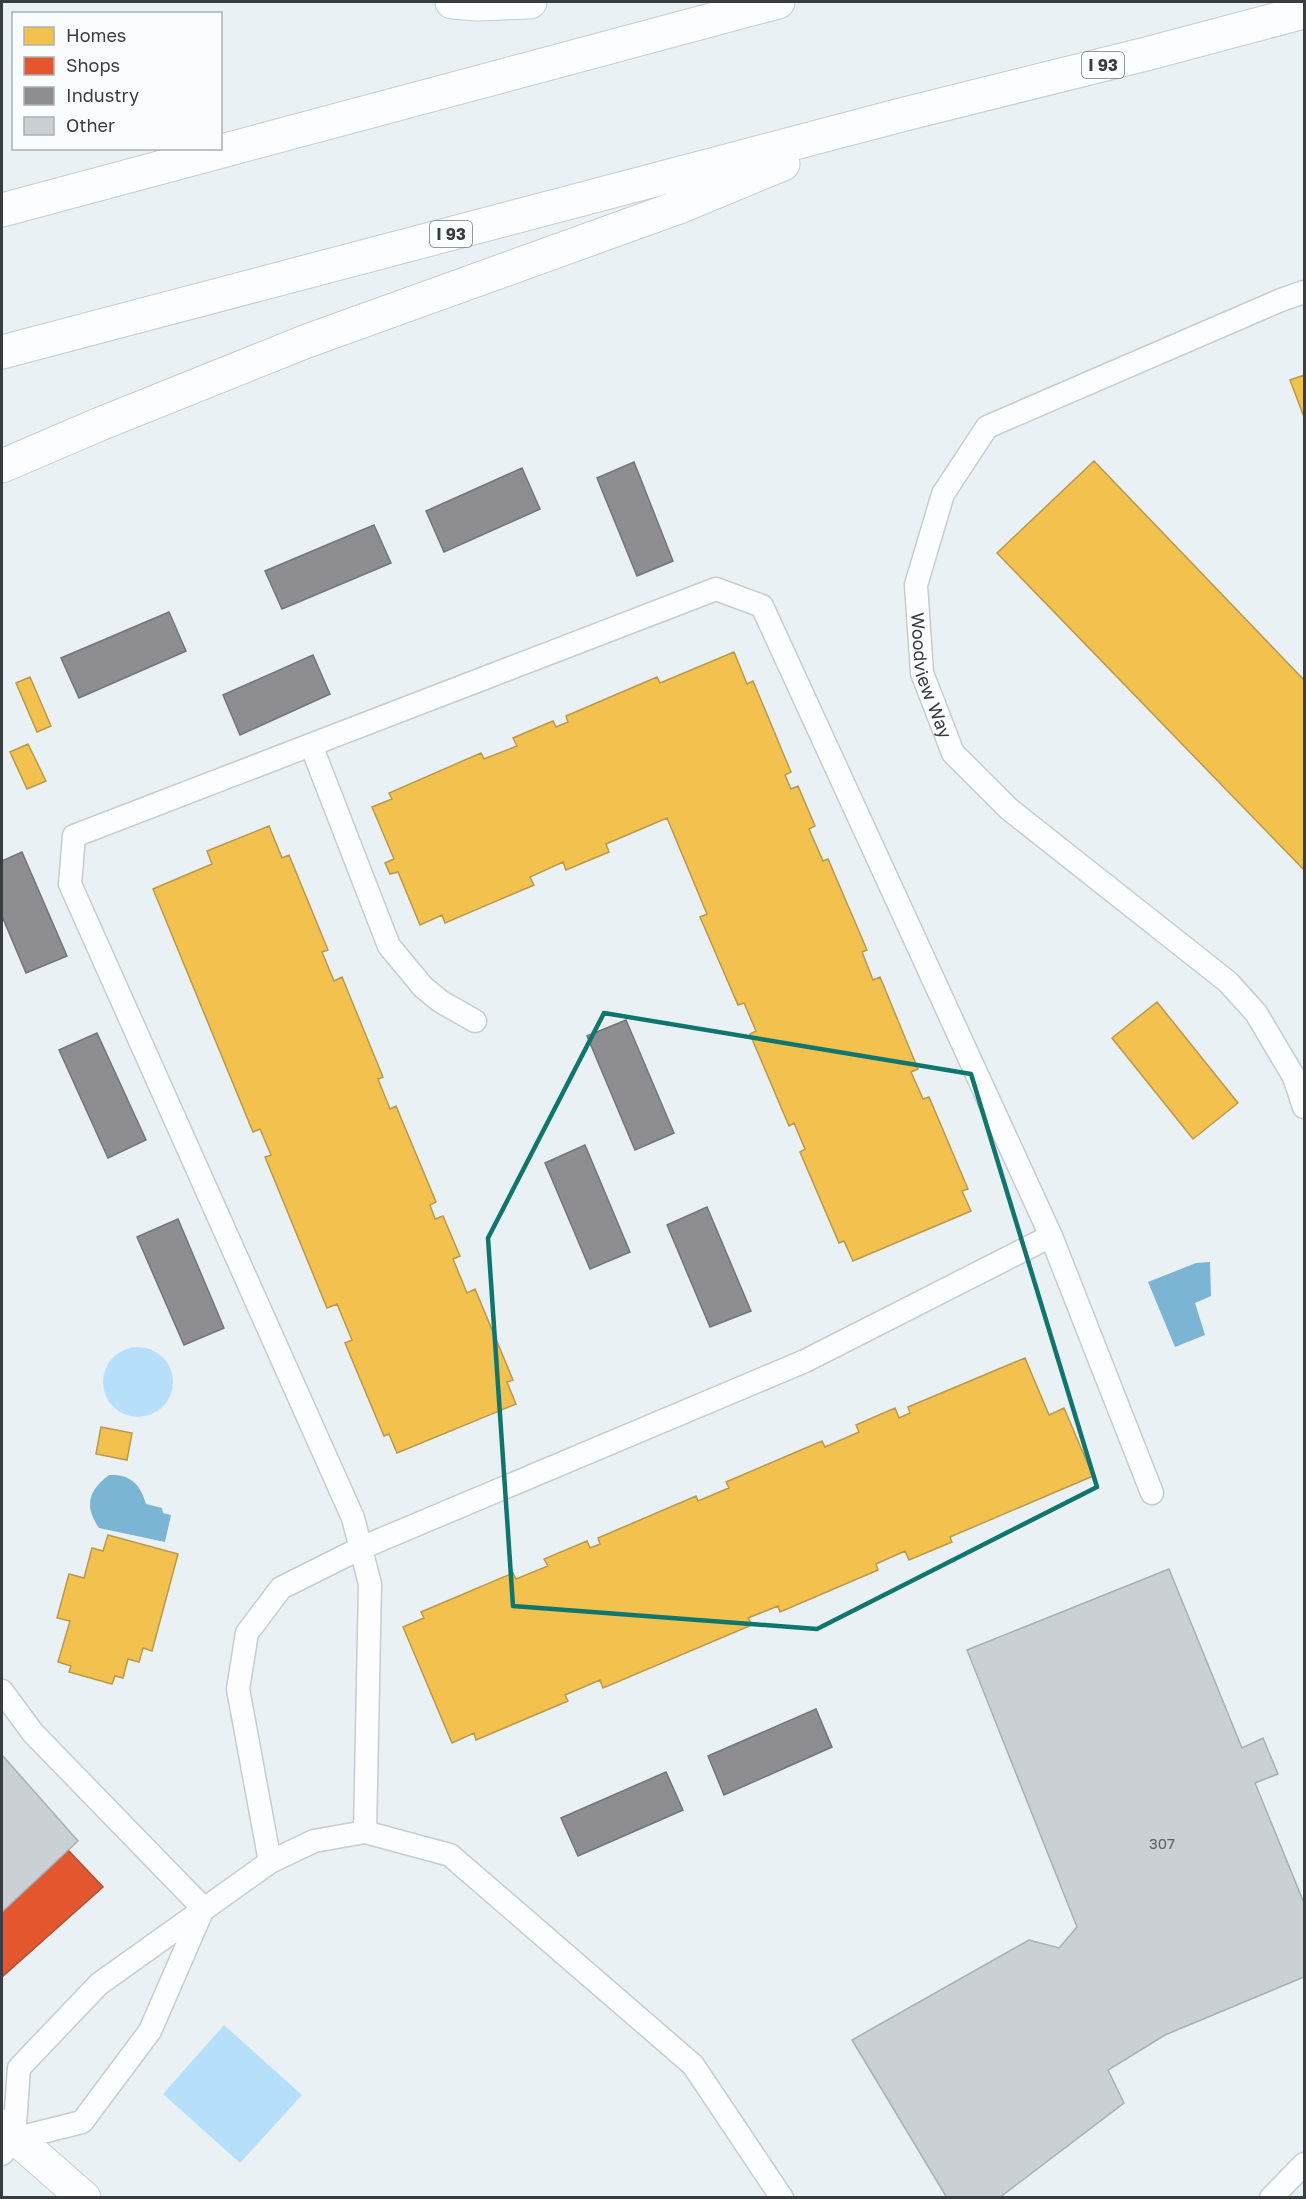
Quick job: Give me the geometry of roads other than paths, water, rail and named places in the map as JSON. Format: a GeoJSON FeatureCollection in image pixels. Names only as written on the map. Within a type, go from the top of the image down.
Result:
{"type":"FeatureCollection","features":[{"type":"Feature","properties":{"kind":"main road"},"geometry":{"type":"LineString","coordinates":[[452,2],[477,4],[531,2]]}},
{"type":"Feature","properties":{"kind":"main road"},"geometry":{"type":"LineString","coordinates":[[2,210],[778,2]]}},
{"type":"Feature","properties":{"kind":"main road","name":"I 93"},"geometry":{"type":"LineString","coordinates":[[2,352],[901,115],[1305,12]]}},
{"type":"Feature","properties":{"kind":"main road"},"geometry":{"type":"LineString","coordinates":[[2,466],[307,341],[679,207],[901,115]]}},
{"type":"Feature","properties":{"kind":"main road"},"geometry":{"type":"LineString","coordinates":[[6,2140],[84,2198]]}},
{"type":"Feature","properties":{"kind":"lane","name":"Woodview Way"},"geometry":{"type":"LineString","coordinates":[[1305,292],[1281,300],[987,427],[943,494],[916,585],[922,673],[953,753],[1009,808],[1228,982],[1256,1013],[1294,1077],[1305,1107]]}},
{"type":"Feature","properties":{"kind":"lane"},"geometry":{"type":"LineString","coordinates":[[365,1832],[370,1584],[353,1518],[70,884],[74,836],[716,589],[762,606],[1050,1236],[1152,1493]]}},
{"type":"Feature","properties":{"kind":"lane"},"geometry":{"type":"LineString","coordinates":[[311,745],[389,946],[423,987],[440,1001],[475,1021]]}},
{"type":"Feature","properties":{"kind":"lane"},"geometry":{"type":"LineString","coordinates":[[270,1862],[238,1689],[247,1633],[281,1588],[361,1548],[805,1361],[1050,1236]]}},
{"type":"Feature","properties":{"kind":"lane"},"geometry":{"type":"LineString","coordinates":[[2,1690],[33,1733],[203,1908]]}},
{"type":"Feature","properties":{"kind":"lane"},"geometry":{"type":"LineString","coordinates":[[203,1908],[150,2031],[82,2122],[6,2140],[19,2068],[99,1984],[203,1908],[270,1862],[314,1841],[365,1832],[450,1855],[693,2065],[782,2198]]}},
{"type":"Feature","properties":{"kind":"lane"},"geometry":{"type":"LineString","coordinates":[[1270,2198],[1305,2164]]}}]}
